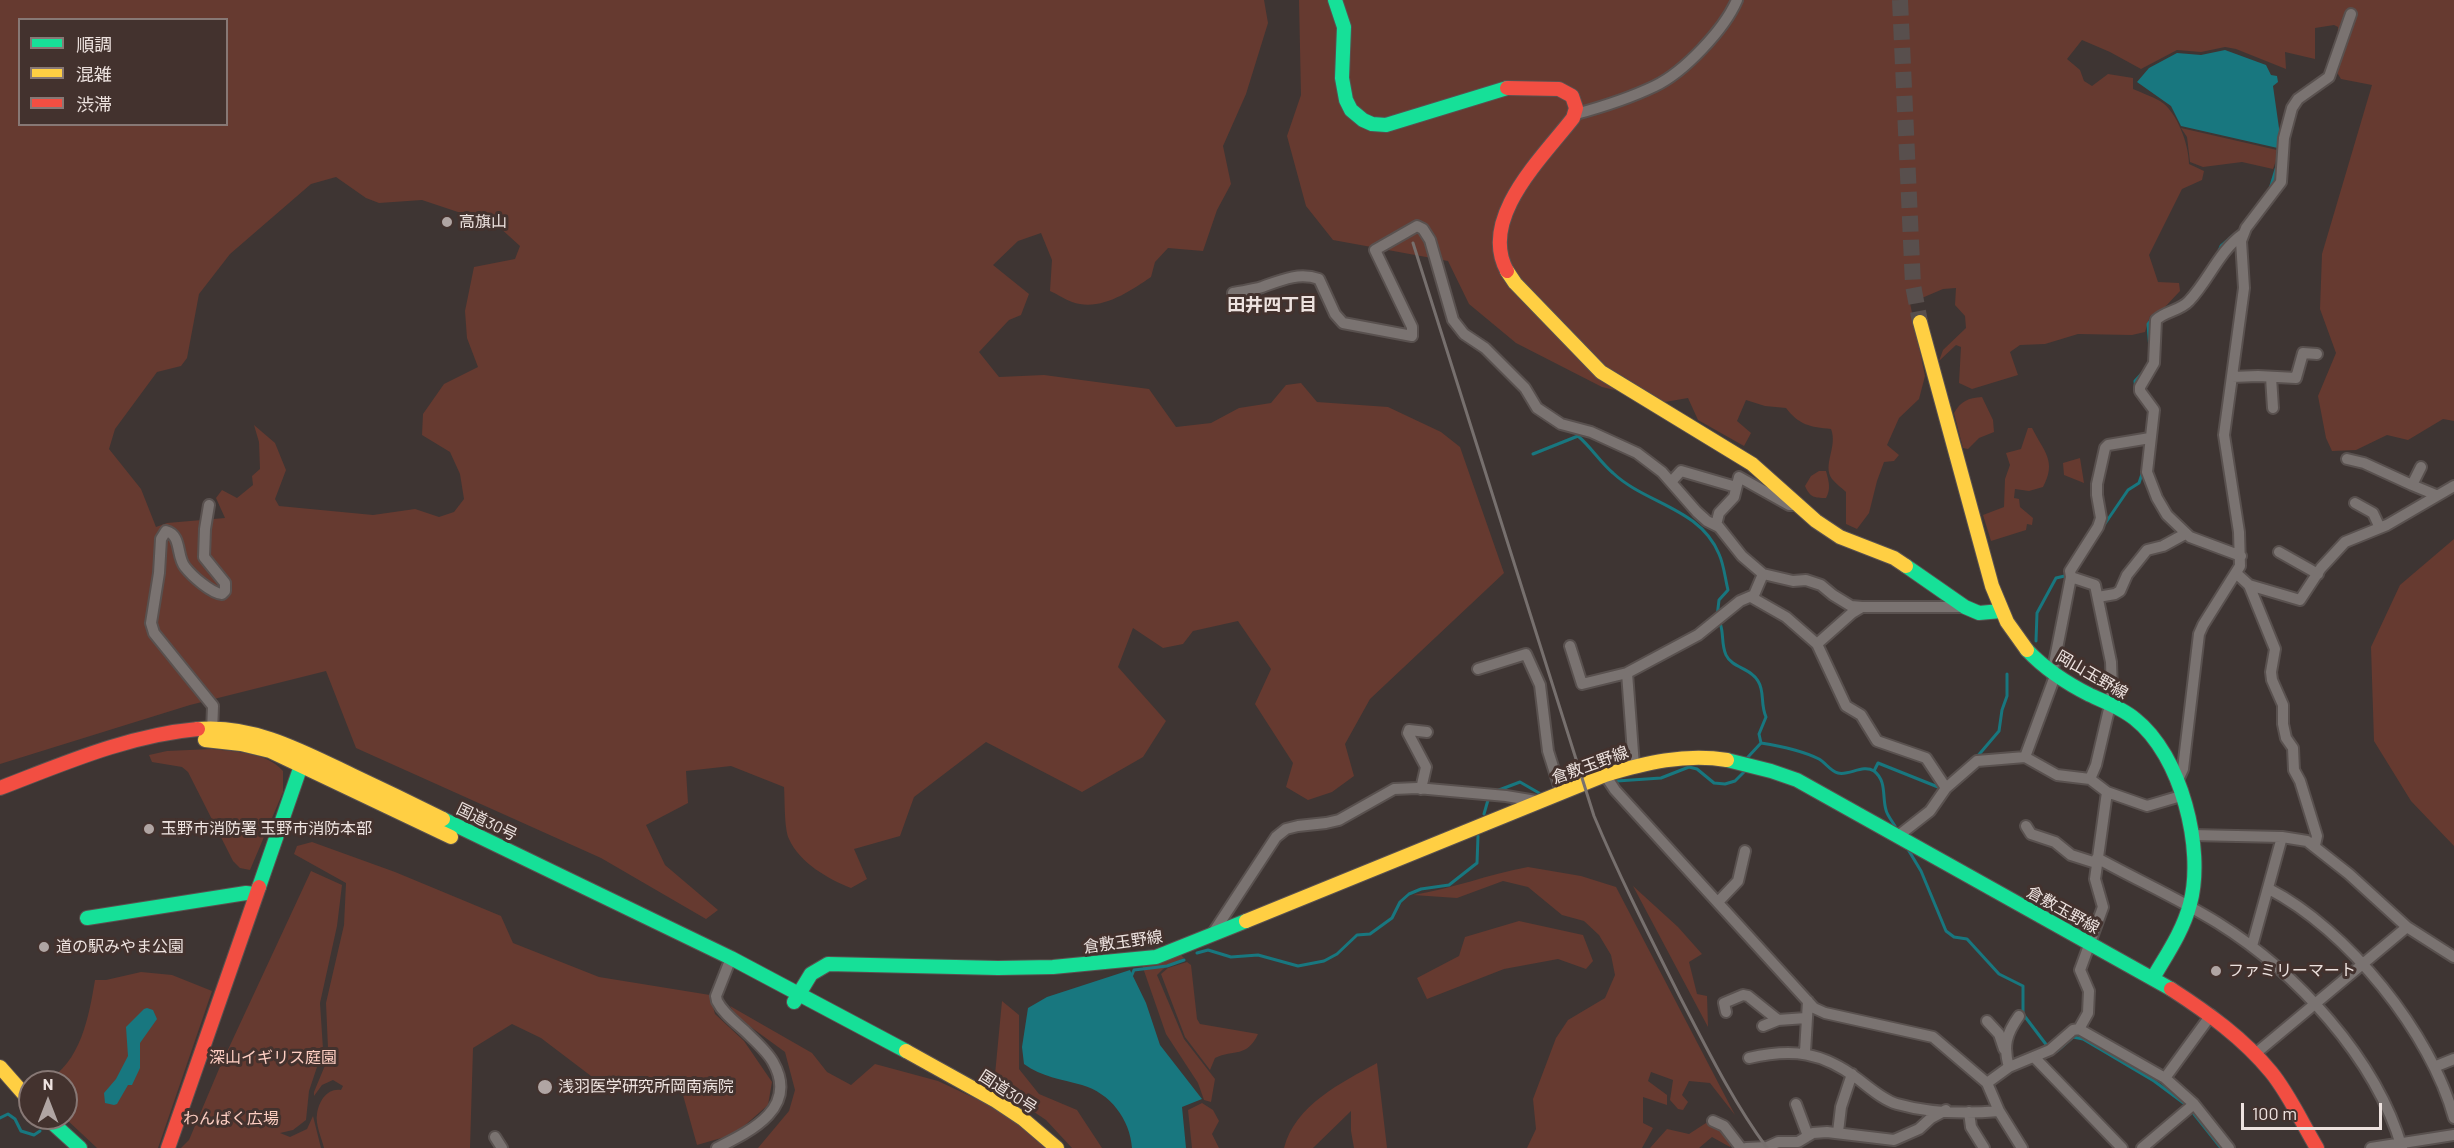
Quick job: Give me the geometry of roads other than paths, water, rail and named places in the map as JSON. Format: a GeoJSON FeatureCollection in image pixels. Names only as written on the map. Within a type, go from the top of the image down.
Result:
{"type":"FeatureCollection","features":[{"type":"Feature","properties":{"kind":"main road"},"geometry":{"type":"LineString","coordinates":[[1335,0],[1344,31],[1343,94],[1349,108],[1370,124],[1386,125],[1488,92],[1517,87],[1568,92],[1574,98],[1576,114],[1510,200],[1503,216],[1499,244],[1505,268],[1515,283],[1601,372],[1752,464],[1816,521],[1840,537],[1894,558],[1965,607],[1979,613],[2001,611]]}},
{"type":"Feature","properties":{"kind":"main road","name":"岡山玉野線"},"geometry":{"type":"LineString","coordinates":[[1920,322],[2001,611],[2024,646],[2038,662],[2054,675],[2134,718],[2160,744],[2170,762],[2192,835],[2195,860],[2194,883],[2182,927],[2152,978]]}},
{"type":"Feature","properties":{"kind":"main road","name":"国道30号"},"geometry":{"type":"LineString","coordinates":[[0,800],[138,749],[235,730],[304,759],[938,1068],[1023,1119],[1057,1148]]}},
{"type":"Feature","properties":{"kind":"main road","name":"国道30号"},"geometry":{"type":"LineString","coordinates":[[0,788],[135,739],[166,731],[212,734]]}},
{"type":"Feature","properties":{"kind":"main road","name":"倉敷玉野線"},"geometry":{"type":"LineString","coordinates":[[796,998],[813,970],[828,964],[1053,967],[1156,957],[1536,801],[1605,775],[1670,758],[1714,758],[1754,765],[1797,780],[2152,978],[2211,1015],[2255,1054],[2290,1100],[2317,1148]]}},
{"type":"Feature","properties":{"kind":"main road"},"geometry":{"type":"LineString","coordinates":[[168,1148],[304,759]]}},
{"type":"Feature","properties":{"kind":"main road"},"geometry":{"type":"LineString","coordinates":[[87,918],[246,893],[255,894]]}},
{"type":"Feature","properties":{"kind":"main road"},"geometry":{"type":"LineString","coordinates":[[0,1067],[18,1087]]}},
{"type":"Feature","properties":{"kind":"main road"},"geometry":{"type":"LineString","coordinates":[[60,1130],[80,1148]]}},
{"type":"Feature","properties":{"kind":"street"},"geometry":{"type":"LineString","coordinates":[[1576,114],[1657,85],[1701,52],[1714,37],[1737,0]]}},
{"type":"Feature","properties":{"kind":"street"},"geometry":{"type":"LineString","coordinates":[[2241,556],[2190,537],[2167,515],[2149,481],[2147,472],[2148,438],[2154,410],[2140,391],[2140,387],[2154,363],[2156,320],[2187,303],[2218,263],[2225,249],[2243,234],[2281,182],[2287,119],[2298,99],[2329,77],[2351,14]]}},
{"type":"Feature","properties":{"kind":"street"},"geometry":{"type":"LineString","coordinates":[[1233,293],[1260,288],[1281,279],[1312,276],[1319,279],[1335,314],[1343,323],[1412,336],[1412,327],[1375,250],[1417,226],[1423,229],[1430,240],[1453,320],[1464,334],[1485,348],[1519,381],[1536,408],[1561,424],[1590,432],[1637,453],[1662,472],[1697,512],[1716,525],[1742,556],[1763,574],[1793,581],[1806,580],[1821,585],[1851,606],[1954,609],[1965,607]]}},
{"type":"Feature","properties":{"kind":"street"},"geometry":{"type":"LineString","coordinates":[[2176,782],[2183,769],[2199,634],[2240,566],[2241,556],[2224,435],[2244,288],[2241,241],[2243,234]]}},
{"type":"Feature","properties":{"kind":"street"},"geometry":{"type":"LineString","coordinates":[[2232,377],[2295,378],[2303,353],[2317,354]]}},
{"type":"Feature","properties":{"kind":"street"},"geometry":{"type":"LineString","coordinates":[[2271,377],[2273,408]]}},
{"type":"Feature","properties":{"kind":"street"},"geometry":{"type":"LineString","coordinates":[[2025,757],[2054,675],[2071,575],[2098,528],[2101,518],[2097,484],[2106,446],[2148,438]]}},
{"type":"Feature","properties":{"kind":"street"},"geometry":{"type":"LineString","coordinates":[[2347,459],[2364,463],[2436,495]]}},
{"type":"Feature","properties":{"kind":"street"},"geometry":{"type":"LineString","coordinates":[[2412,485],[2421,467]]}},
{"type":"Feature","properties":{"kind":"street"},"geometry":{"type":"LineString","coordinates":[[1671,482],[1681,471],[1736,487]]}},
{"type":"Feature","properties":{"kind":"street"},"geometry":{"type":"LineString","coordinates":[[1716,525],[1719,513],[1734,497],[1739,477],[1789,505],[1799,504]]}},
{"type":"Feature","properties":{"kind":"street"},"geometry":{"type":"LineString","coordinates":[[2248,585],[2300,600],[2345,542],[2380,528],[2454,486]]}},
{"type":"Feature","properties":{"kind":"street"},"geometry":{"type":"LineString","coordinates":[[2355,503],[2373,513],[2380,528]]}},
{"type":"Feature","properties":{"kind":"street"},"geometry":{"type":"LineString","coordinates":[[209,506],[204,557],[225,583],[225,591],[222,594],[214,592],[184,566],[173,534],[163,532],[151,623],[154,633],[213,706],[212,734]]}},
{"type":"Feature","properties":{"kind":"street"},"geometry":{"type":"LineString","coordinates":[[2098,597],[2120,591],[2127,575],[2147,550],[2163,546],[2185,534]]}},
{"type":"Feature","properties":{"kind":"street"},"geometry":{"type":"LineString","coordinates":[[2279,552],[2318,574]]}},
{"type":"Feature","properties":{"kind":"street"},"geometry":{"type":"LineString","coordinates":[[1570,646],[1582,684],[1627,673],[1698,635],[1740,601],[1751,597],[1763,574]]}},
{"type":"Feature","properties":{"kind":"street"},"geometry":{"type":"LineString","coordinates":[[2237,574],[2248,585],[2275,649],[2272,680],[2283,705],[2286,738],[2293,748],[2294,770],[2300,781],[2317,836],[2315,845]]}},
{"type":"Feature","properties":{"kind":"street"},"geometry":{"type":"LineString","coordinates":[[2071,575],[2095,585],[2111,662],[2110,705],[2096,765],[2090,779]]}},
{"type":"Feature","properties":{"kind":"street"},"geometry":{"type":"LineString","coordinates":[[1751,597],[1786,617],[1817,644],[1846,706],[1861,715],[1877,741],[1926,758],[1946,788]]}},
{"type":"Feature","properties":{"kind":"street"},"geometry":{"type":"LineString","coordinates":[[1817,644],[1862,607]]}},
{"type":"Feature","properties":{"kind":"street"},"geometry":{"type":"LineString","coordinates":[[1478,669],[1526,654],[1540,685],[1548,751],[1561,792]]}},
{"type":"Feature","properties":{"kind":"street"},"geometry":{"type":"LineString","coordinates":[[1627,673],[1634,766]]}},
{"type":"Feature","properties":{"kind":"street"},"geometry":{"type":"LineString","coordinates":[[1421,789],[1426,767],[1408,733],[1409,730],[1427,732]]}},
{"type":"Feature","properties":{"kind":"street"},"geometry":{"type":"LineString","coordinates":[[1898,836],[1930,811],[1946,788],[1977,761],[2025,757],[2057,775],[2090,779],[2107,792],[2147,806],[2181,796]]}},
{"type":"Feature","properties":{"kind":"street"},"geometry":{"type":"LineString","coordinates":[[1605,775],[1623,799],[1814,1008],[1825,1013],[1933,1037],[1987,1083],[1999,1111],[2022,1148]]}},
{"type":"Feature","properties":{"kind":"street"},"geometry":{"type":"LineString","coordinates":[[1211,936],[1276,837],[1286,829],[1339,820],[1394,789],[1506,796],[1536,801]]}},
{"type":"Feature","properties":{"kind":"street"},"geometry":{"type":"LineString","coordinates":[[2079,1029],[2088,1013],[2089,991],[2080,970],[2103,907],[2095,879],[2107,792]]}},
{"type":"Feature","properties":{"kind":"street"},"geometry":{"type":"LineString","coordinates":[[2026,826],[2031,834],[2055,842],[2071,855],[2097,861],[2189,907],[2252,946],[2316,1003],[2354,1052],[2386,1110],[2401,1146]]}},
{"type":"Feature","properties":{"kind":"street"},"geometry":{"type":"LineString","coordinates":[[2192,835],[2298,838],[2315,845],[2407,927],[2454,957]]}},
{"type":"Feature","properties":{"kind":"street"},"geometry":{"type":"LineString","coordinates":[[2252,946],[2282,837]]}},
{"type":"Feature","properties":{"kind":"street"},"geometry":{"type":"LineString","coordinates":[[1719,902],[1738,881],[1745,851]]}},
{"type":"Feature","properties":{"kind":"street"},"geometry":{"type":"LineString","coordinates":[[2269,889],[2287,898],[2314,918],[2363,964],[2405,1017],[2434,1067],[2454,1118]]}},
{"type":"Feature","properties":{"kind":"street"},"geometry":{"type":"LineString","coordinates":[[2255,1054],[2407,927]]}},
{"type":"Feature","properties":{"kind":"street"},"geometry":{"type":"LineString","coordinates":[[717,1148],[764,1120],[774,1110],[779,1100],[781,1087],[772,1060],[717,1001],[716,996],[728,964]]}},
{"type":"Feature","properties":{"kind":"street"},"geometry":{"type":"LineString","coordinates":[[1726,1011],[1724,1003],[1743,995],[1748,996],[1778,1020]]}},
{"type":"Feature","properties":{"kind":"street"},"geometry":{"type":"LineString","coordinates":[[1804,1052],[1808,1001]]}},
{"type":"Feature","properties":{"kind":"street"},"geometry":{"type":"LineString","coordinates":[[2165,1078],[2211,1015]]}},
{"type":"Feature","properties":{"kind":"street"},"geometry":{"type":"LineString","coordinates":[[2005,1052],[2005,1040],[2019,1016]]}},
{"type":"Feature","properties":{"kind":"street"},"geometry":{"type":"LineString","coordinates":[[1763,1026],[1778,1020],[1806,1018]]}},
{"type":"Feature","properties":{"kind":"street"},"geometry":{"type":"LineString","coordinates":[[1987,1021],[1999,1034],[2009,1067]]}},
{"type":"Feature","properties":{"kind":"street"},"geometry":{"type":"LineString","coordinates":[[1987,1083],[2009,1067],[2050,1050],[2073,1030],[2079,1029],[2165,1078],[2194,1104],[2229,1148]]}},
{"type":"Feature","properties":{"kind":"street"},"geometry":{"type":"LineString","coordinates":[[1749,1058],[1785,1052],[1804,1052],[1844,1068],[1896,1104],[1968,1112],[1999,1111]]}},
{"type":"Feature","properties":{"kind":"street"},"geometry":{"type":"LineString","coordinates":[[2035,1058],[2122,1148]]}},
{"type":"Feature","properties":{"kind":"street"},"geometry":{"type":"LineString","coordinates":[[2434,1067],[2454,1059]]}},
{"type":"Feature","properties":{"kind":"street"},"geometry":{"type":"LineString","coordinates":[[1838,1132],[1841,1107],[1852,1074]]}},
{"type":"Feature","properties":{"kind":"street"},"geometry":{"type":"LineString","coordinates":[[1796,1104],[1808,1136]]}},
{"type":"Feature","properties":{"kind":"street"},"geometry":{"type":"LineString","coordinates":[[2142,1148],[2194,1104]]}},
{"type":"Feature","properties":{"kind":"street"},"geometry":{"type":"LineString","coordinates":[[1746,1148],[1767,1147],[1778,1142],[1798,1142],[1813,1133],[1838,1132],[1892,1144],[1946,1110]]}},
{"type":"Feature","properties":{"kind":"street"},"geometry":{"type":"LineString","coordinates":[[1968,1112],[1971,1126],[1984,1148]]}},
{"type":"Feature","properties":{"kind":"street"},"geometry":{"type":"LineString","coordinates":[[1713,1121],[1724,1126],[1741,1148]]}},
{"type":"Feature","properties":{"kind":"street"},"geometry":{"type":"LineString","coordinates":[[2371,1148],[2401,1146],[2454,1135]]}},
{"type":"Feature","properties":{"kind":"street"},"geometry":{"type":"LineString","coordinates":[[495,1137],[502,1148]]}},
{"type":"Feature","properties":{"kind":"water"},"geometry":{"type":"Polygon","coordinates":[[[2225,50],[2266,65],[2271,75],[2277,76],[2278,82],[2273,86],[2282,149],[2181,126],[2171,106],[2137,82],[2149,68],[2177,53],[2201,55],[2225,50]]]}},
{"type":"Feature","properties":{"kind":"water"},"geometry":{"type":"Polygon","coordinates":[[[1130,970],[1146,1003],[1160,1045],[1202,1099],[1182,1107],[1186,1148],[1132,1148],[1123,1117],[1101,1094],[1082,1085],[1045,1075],[1024,1064],[1022,1047],[1028,1008],[1047,997],[1130,970]]]}},
{"type":"Feature","properties":{"kind":"water"},"geometry":{"type":"Polygon","coordinates":[[[147,1008],[153,1010],[157,1019],[140,1043],[140,1068],[132,1085],[128,1085],[117,1104],[105,1103],[104,1093],[116,1079],[128,1056],[126,1027],[147,1008]]]}},
{"type":"Feature","properties":{"kind":"waterway"},"geometry":{"type":"LineString","coordinates":[[2270,189],[2277,166]]}},
{"type":"Feature","properties":{"kind":"waterway"},"geometry":{"type":"LineString","coordinates":[[2218,253],[2221,246],[2235,234]]}},
{"type":"Feature","properties":{"kind":"waterway"},"geometry":{"type":"LineString","coordinates":[[2150,350],[2148,324],[2153,317]]}},
{"type":"Feature","properties":{"kind":"waterway"},"geometry":{"type":"LineString","coordinates":[[2136,392],[2135,381],[2145,370]]}},
{"type":"Feature","properties":{"kind":"waterway"},"geometry":{"type":"LineString","coordinates":[[1533,454],[1578,436],[1608,469],[1626,483],[1686,516],[1699,526],[1719,554],[1728,590],[1719,600],[1717,617]]}},
{"type":"Feature","properties":{"kind":"waterway"},"geometry":{"type":"LineString","coordinates":[[2102,528],[2128,490],[2139,483],[2143,471]]}},
{"type":"Feature","properties":{"kind":"waterway"},"geometry":{"type":"LineString","coordinates":[[2036,641],[2037,613],[2056,578],[2069,575]]}},
{"type":"Feature","properties":{"kind":"waterway"},"geometry":{"type":"LineString","coordinates":[[1720,623],[1726,655],[1733,663],[1751,673],[1760,685],[1766,717],[1759,734],[1761,743],[1813,756],[1838,773],[1861,769],[1874,771],[1881,779],[1887,812],[1895,826]]}},
{"type":"Feature","properties":{"kind":"waterway"},"geometry":{"type":"LineString","coordinates":[[1976,758],[1999,731],[2007,696],[2007,674]]}},
{"type":"Feature","properties":{"kind":"waterway"},"geometry":{"type":"LineString","coordinates":[[1748,757],[1761,743]]}},
{"type":"Feature","properties":{"kind":"waterway"},"geometry":{"type":"LineString","coordinates":[[1874,771],[1878,763],[1938,787]]}},
{"type":"Feature","properties":{"kind":"waterway"},"geometry":{"type":"LineString","coordinates":[[1617,781],[1661,778],[1689,767],[1697,769],[1714,783],[1725,784],[1735,781],[1745,771]]}},
{"type":"Feature","properties":{"kind":"waterway"},"geometry":{"type":"LineString","coordinates":[[1499,790],[1520,782],[1539,793]]}},
{"type":"Feature","properties":{"kind":"waterway"},"geometry":{"type":"LineString","coordinates":[[1484,814],[1488,800]]}},
{"type":"Feature","properties":{"kind":"waterway"},"geometry":{"type":"LineString","coordinates":[[1197,953],[1208,950],[1231,957],[1258,955],[1298,966],[1324,961],[1337,954],[1357,935],[1370,934],[1392,918],[1400,902],[1409,894],[1421,889],[1449,885],[1477,863],[1478,836]]}},
{"type":"Feature","properties":{"kind":"waterway"},"geometry":{"type":"LineString","coordinates":[[1909,851],[1921,871],[1946,931],[1954,937],[1967,939],[1999,974],[2023,986],[2023,1014],[2048,1047]]}},
{"type":"Feature","properties":{"kind":"waterway"},"geometry":{"type":"LineString","coordinates":[[1131,977],[1134,970],[1167,966],[1184,960]]}},
{"type":"Feature","properties":{"kind":"waterway"},"geometry":{"type":"LineString","coordinates":[[2057,1051],[2073,1037],[2083,1039],[2154,1081],[2185,1104]]}},
{"type":"Feature","properties":{"kind":"waterway"},"geometry":{"type":"LineString","coordinates":[[0,1118],[8,1114],[15,1119],[21,1131],[34,1135],[40,1131]]}},
{"type":"Feature","properties":{"kind":"waterway"},"geometry":{"type":"LineString","coordinates":[[2194,1114],[2221,1148]]}},
{"type":"Feature","properties":{"kind":"tunnel"},"geometry":{"type":"LineString","coordinates":[[1900,0],[1913,285],[1920,322]]}},
{"type":"Feature","properties":{"kind":"railway"},"geometry":{"type":"LineString","coordinates":[[1413,243],[1594,816],[1614,862],[1700,1036],[1732,1094],[1767,1148]]}},
{"type":"Feature","properties":{"kind":"place","name":"高旗山"},"geometry":{"type":"Point","coordinates":[447,222]}},
{"type":"Feature","properties":{"kind":"place","name":"玉野市消防署 玉野市消防本部"},"geometry":{"type":"Point","coordinates":[149,829]}},
{"type":"Feature","properties":{"kind":"place","name":"道の駅みやま公園"},"geometry":{"type":"Point","coordinates":[44,947]}},
{"type":"Feature","properties":{"kind":"place","name":"ファミリーマート"},"geometry":{"type":"Point","coordinates":[2216,971]}},
{"type":"Feature","properties":{"kind":"place","name":"浅羽医学研究所岡南病院"},"geometry":{"type":"Point","coordinates":[545,1087]}},
{"type":"Feature","properties":{"kind":"district","name":"田井四丁目"},"geometry":{"type":"Point","coordinates":[1272,305]}},
{"type":"Feature","properties":{"kind":"park label","name":"深山イギリス庭園"},"geometry":{"type":"Point","coordinates":[273,1058]}},
{"type":"Feature","properties":{"kind":"park label","name":"わんぱく広場"},"geometry":{"type":"Point","coordinates":[231,1119]}}]}
